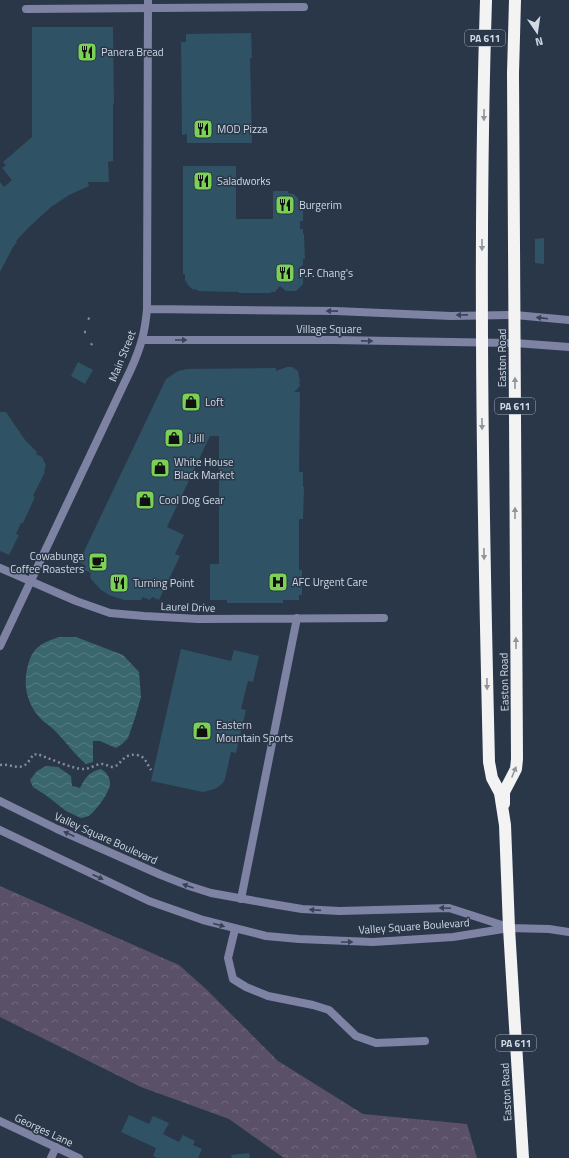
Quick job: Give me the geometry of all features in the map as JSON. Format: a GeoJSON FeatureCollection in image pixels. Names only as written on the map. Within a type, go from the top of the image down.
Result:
{"type":"FeatureCollection","features":[{"type":"Feature","properties":{"kind":"highway","name":"Easton Road"},"geometry":{"type":"LineString","coordinates":[[486,0],[482,343],[483,524],[489,762],[492,778],[500,792],[505,825],[509,928],[523,1158]]}},
{"type":"Feature","properties":{"kind":"highway","name":"Easton Road"},"geometry":{"type":"LineString","coordinates":[[503,809],[504,792],[516,769],[517,759],[513,81],[515,0]]}},
{"type":"Feature","properties":{"kind":"street"},"geometry":{"type":"LineString","coordinates":[[26,9],[148,4],[304,7]]}},
{"type":"Feature","properties":{"kind":"street","name":"Main Street"},"geometry":{"type":"LineString","coordinates":[[0,646],[131,369],[145,331],[147,309],[148,4]]}},
{"type":"Feature","properties":{"kind":"street","name":"Village Square"},"geometry":{"type":"LineString","coordinates":[[147,309],[336,311],[451,316],[515,315],[569,320]]}},
{"type":"Feature","properties":{"kind":"street","name":"Village Square"},"geometry":{"type":"LineString","coordinates":[[142,340],[334,340],[515,343],[569,347]]}},
{"type":"Feature","properties":{"kind":"street","name":"Laurel Drive"},"geometry":{"type":"LineString","coordinates":[[0,568],[76,601],[110,612],[144,616],[198,619],[384,618]]}},
{"type":"Feature","properties":{"kind":"street"},"geometry":{"type":"LineString","coordinates":[[241,899],[297,618]]}},
{"type":"Feature","properties":{"kind":"street","name":"Valley Square Boulevard"},"geometry":{"type":"LineString","coordinates":[[0,800],[57,829],[189,886],[241,899],[302,909],[340,911],[450,908],[509,928]]}},
{"type":"Feature","properties":{"kind":"street","name":"Valley Square Boulevard"},"geometry":{"type":"LineString","coordinates":[[0,830],[149,902],[203,920],[266,936],[373,942],[453,937],[509,928]]}},
{"type":"Feature","properties":{"kind":"street"},"geometry":{"type":"LineString","coordinates":[[509,928],[549,929],[569,932]]}},
{"type":"Feature","properties":{"kind":"street"},"geometry":{"type":"LineString","coordinates":[[235,929],[228,958],[233,979],[246,988],[268,996],[313,1005],[329,1010],[356,1036],[376,1043],[425,1041]]}},
{"type":"Feature","properties":{"kind":"street","name":"Georges Lane"},"geometry":{"type":"LineString","coordinates":[[0,1122],[79,1158]]}},
{"type":"Feature","properties":{"kind":"street"},"geometry":{"type":"LineString","coordinates":[[51,1158],[56,1147]]}},
{"type":"Feature","properties":{"kind":"path"},"geometry":{"type":"LineString","coordinates":[[88,318],[91,321]]}},
{"type":"Feature","properties":{"kind":"path"},"geometry":{"type":"LineString","coordinates":[[0,765],[8,764],[19,767],[26,765],[33,755],[37,754],[77,768],[85,769],[103,764],[112,767],[117,766],[126,757],[138,755],[146,760],[150,770]]}},
{"type":"Feature","properties":{"kind":"green space"},"geometry":{"type":"Polygon","coordinates":[[[0,886],[179,965],[206,989],[278,1061],[363,1114],[467,1124],[477,1158],[284,1158],[229,1119],[141,1087],[0,1017],[0,886]]]}},
{"type":"Feature","properties":{"kind":"water"},"geometry":{"type":"Polygon","coordinates":[[[59,637],[76,637],[123,655],[139,672],[141,697],[128,738],[116,748],[100,741],[93,741],[93,762],[86,764],[51,727],[37,715],[30,703],[26,690],[27,669],[34,651],[46,642],[59,637]]]}},
{"type":"Feature","properties":{"kind":"water"},"geometry":{"type":"Polygon","coordinates":[[[46,766],[58,767],[71,776],[72,786],[80,788],[88,776],[94,771],[101,769],[109,778],[110,786],[103,800],[93,812],[89,816],[81,818],[66,811],[33,787],[30,780],[37,771],[46,766]]]}},
{"type":"Feature","properties":{"kind":"building"},"geometry":{"type":"Polygon","coordinates":[[[32,27],[113,27],[113,161],[108,162],[109,182],[88,182],[89,186],[69,195],[51,207],[16,241],[17,242],[0,272],[0,182],[4,187],[12,180],[2,168],[6,165],[3,162],[32,137],[32,27]]]}},
{"type":"Feature","properties":{"kind":"building"},"geometry":{"type":"Polygon","coordinates":[[[251,33],[252,58],[250,58],[252,143],[187,143],[187,134],[182,135],[181,42],[186,42],[186,34],[251,33]]]}},
{"type":"Feature","properties":{"kind":"building"},"geometry":{"type":"Polygon","coordinates":[[[183,166],[236,166],[236,219],[273,219],[273,191],[288,191],[288,193],[294,194],[298,198],[301,206],[303,206],[303,221],[300,221],[300,229],[303,229],[304,234],[305,259],[303,259],[303,265],[298,269],[303,274],[303,284],[296,291],[286,291],[280,286],[275,292],[271,293],[198,291],[192,289],[188,285],[185,280],[185,274],[183,274],[183,166]]]}},
{"type":"Feature","properties":{"kind":"building"},"geometry":{"type":"Polygon","coordinates":[[[544,238],[544,264],[535,263],[535,239],[544,238]]]}},
{"type":"Feature","properties":{"kind":"building"},"geometry":{"type":"Polygon","coordinates":[[[78,362],[93,370],[85,384],[71,376],[78,362]]]}},
{"type":"Feature","properties":{"kind":"building"},"geometry":{"type":"Polygon","coordinates":[[[287,367],[292,367],[298,371],[300,382],[300,386],[294,392],[300,392],[299,472],[303,472],[304,487],[303,519],[299,519],[299,570],[302,570],[302,595],[299,595],[299,600],[283,600],[283,603],[227,603],[227,600],[210,600],[210,564],[219,564],[219,436],[210,436],[167,527],[184,535],[175,554],[180,556],[159,600],[152,597],[150,600],[143,597],[141,600],[124,600],[109,595],[101,590],[91,579],[91,573],[84,570],[86,566],[79,562],[166,379],[178,371],[187,369],[276,368],[276,371],[287,367]]]}},
{"type":"Feature","properties":{"kind":"building"},"geometry":{"type":"Polygon","coordinates":[[[0,412],[6,412],[25,440],[37,452],[36,454],[42,457],[46,465],[45,472],[33,496],[35,497],[23,523],[21,523],[16,534],[19,535],[9,555],[0,551],[0,412]]]}},
{"type":"Feature","properties":{"kind":"building","name":"Eastern Mountain Sports"},"geometry":{"type":"Polygon","coordinates":[[[181,649],[231,661],[234,650],[259,656],[253,682],[248,681],[241,709],[246,710],[236,753],[231,752],[223,783],[215,789],[203,792],[151,781],[181,649]]]}},
{"type":"Feature","properties":{"kind":"building"},"geometry":{"type":"Polygon","coordinates":[[[129,1115],[149,1124],[153,1116],[169,1123],[163,1134],[179,1142],[183,1135],[195,1141],[193,1145],[202,1149],[198,1158],[157,1158],[153,1156],[156,1148],[121,1132],[129,1115]]]}},
{"type":"Feature","properties":{"kind":"building"},"geometry":{"type":"Polygon","coordinates":[[[249,1153],[250,1158],[232,1158],[231,1155],[249,1153]]]}},
{"type":"Feature","properties":{"kind":"place","name":"Panera Bread"},"geometry":{"type":"Point","coordinates":[87,52]}},
{"type":"Feature","properties":{"kind":"place","name":"MOD Pizza"},"geometry":{"type":"Point","coordinates":[203,129]}},
{"type":"Feature","properties":{"kind":"place","name":"Saladworks"},"geometry":{"type":"Point","coordinates":[203,181]}},
{"type":"Feature","properties":{"kind":"place","name":"Burgerim"},"geometry":{"type":"Point","coordinates":[285,205]}},
{"type":"Feature","properties":{"kind":"place","name":"P.F. Chang's"},"geometry":{"type":"Point","coordinates":[285,273]}},
{"type":"Feature","properties":{"kind":"place","name":"Loft"},"geometry":{"type":"Point","coordinates":[191,402]}},
{"type":"Feature","properties":{"kind":"place","name":"J.Jill"},"geometry":{"type":"Point","coordinates":[174,438]}},
{"type":"Feature","properties":{"kind":"place","name":"White House Black Market"},"geometry":{"type":"Point","coordinates":[160,468]}},
{"type":"Feature","properties":{"kind":"place","name":"Cool Dog Gear"},"geometry":{"type":"Point","coordinates":[145,500]}},
{"type":"Feature","properties":{"kind":"place","name":"Cowabunga Coffee Roasters"},"geometry":{"type":"Point","coordinates":[98,562]}},
{"type":"Feature","properties":{"kind":"place","name":"AFC Urgent Care"},"geometry":{"type":"Point","coordinates":[278,582]}},
{"type":"Feature","properties":{"kind":"place","name":"Turning Point"},"geometry":{"type":"Point","coordinates":[119,583]}},
{"type":"Feature","properties":{"kind":"place","name":"Eastern Mountain Sports"},"geometry":{"type":"Point","coordinates":[202,731]}}]}
